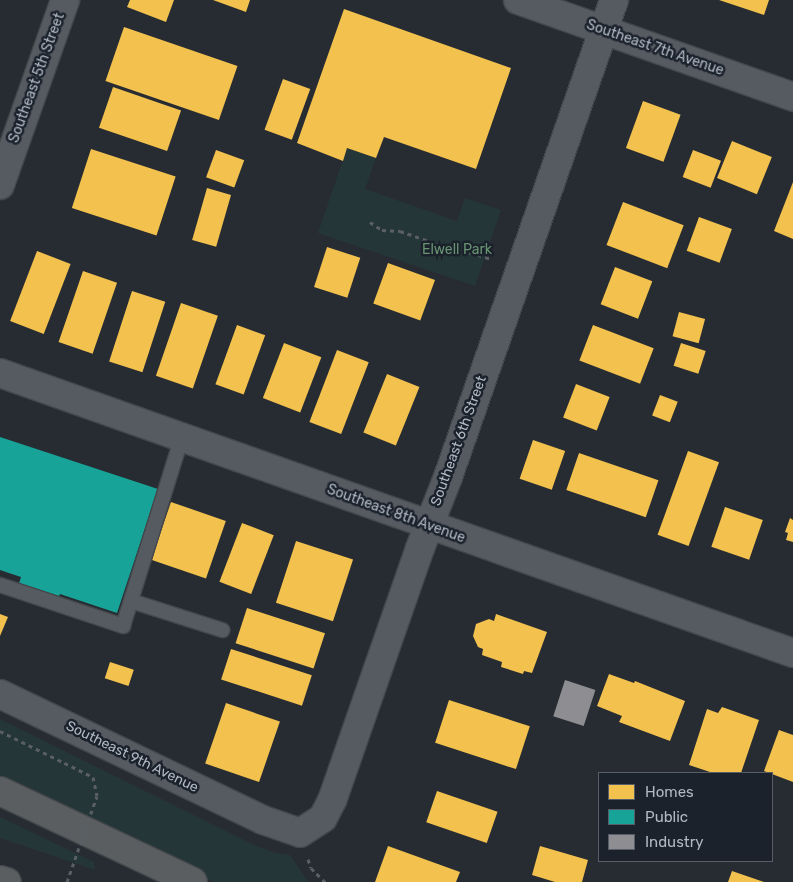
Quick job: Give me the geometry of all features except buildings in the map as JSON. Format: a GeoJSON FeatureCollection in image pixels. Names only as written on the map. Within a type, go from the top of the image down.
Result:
{"type":"FeatureCollection","features":[{"type":"Feature","properties":{"kind":"highway"},"geometry":{"type":"LineString","coordinates":[[0,791],[193,882]]}},
{"type":"Feature","properties":{"kind":"highway"},"geometry":{"type":"LineString","coordinates":[[0,880],[7,882]]}},
{"type":"Feature","properties":{"kind":"street","name":"Southeast 5th Street"},"geometry":{"type":"LineString","coordinates":[[0,185],[6,149],[65,0]]}},
{"type":"Feature","properties":{"kind":"street","name":"Southeast 7th Avenue"},"geometry":{"type":"LineString","coordinates":[[518,0],[793,96]]}},
{"type":"Feature","properties":{"kind":"street","name":"Southeast 6th Street"},"geometry":{"type":"LineString","coordinates":[[263,820],[300,832],[323,818],[333,798],[448,477],[614,0]]}},
{"type":"Feature","properties":{"kind":"street","name":"Southeast 8th Avenue"},"geometry":{"type":"LineString","coordinates":[[0,373],[793,653]]}},
{"type":"Feature","properties":{"kind":"street","name":"Southeast 9th Avenue"},"geometry":{"type":"LineString","coordinates":[[0,694],[263,820]]}},
{"type":"Feature","properties":{"kind":"lane"},"geometry":{"type":"LineString","coordinates":[[0,585],[123,626],[182,438]]}},
{"type":"Feature","properties":{"kind":"lane"},"geometry":{"type":"LineString","coordinates":[[131,601],[222,630]]}},
{"type":"Feature","properties":{"kind":"path"},"geometry":{"type":"LineString","coordinates":[[370,222],[382,230],[400,231],[432,242],[448,254],[462,250],[491,259]]}},
{"type":"Feature","properties":{"kind":"path"},"geometry":{"type":"LineString","coordinates":[[0,731],[93,777],[97,796],[67,882]]}},
{"type":"Feature","properties":{"kind":"path"},"geometry":{"type":"LineString","coordinates":[[306,852],[311,868],[325,882]]}},
{"type":"Feature","properties":{"kind":"green space","name":"Elwell Park"},"geometry":{"type":"Polygon","coordinates":[[[347,148],[376,158],[365,189],[457,221],[465,198],[501,210],[475,286],[318,233],[347,148]]]}},
{"type":"Feature","properties":{"kind":"green space"},"geometry":{"type":"Polygon","coordinates":[[[0,719],[256,846],[276,853],[290,855],[308,882],[213,882],[0,777],[0,719]]]}},
{"type":"Feature","properties":{"kind":"green space"},"geometry":{"type":"Polygon","coordinates":[[[0,817],[94,862],[95,870],[0,838],[0,817]]]}}]}
